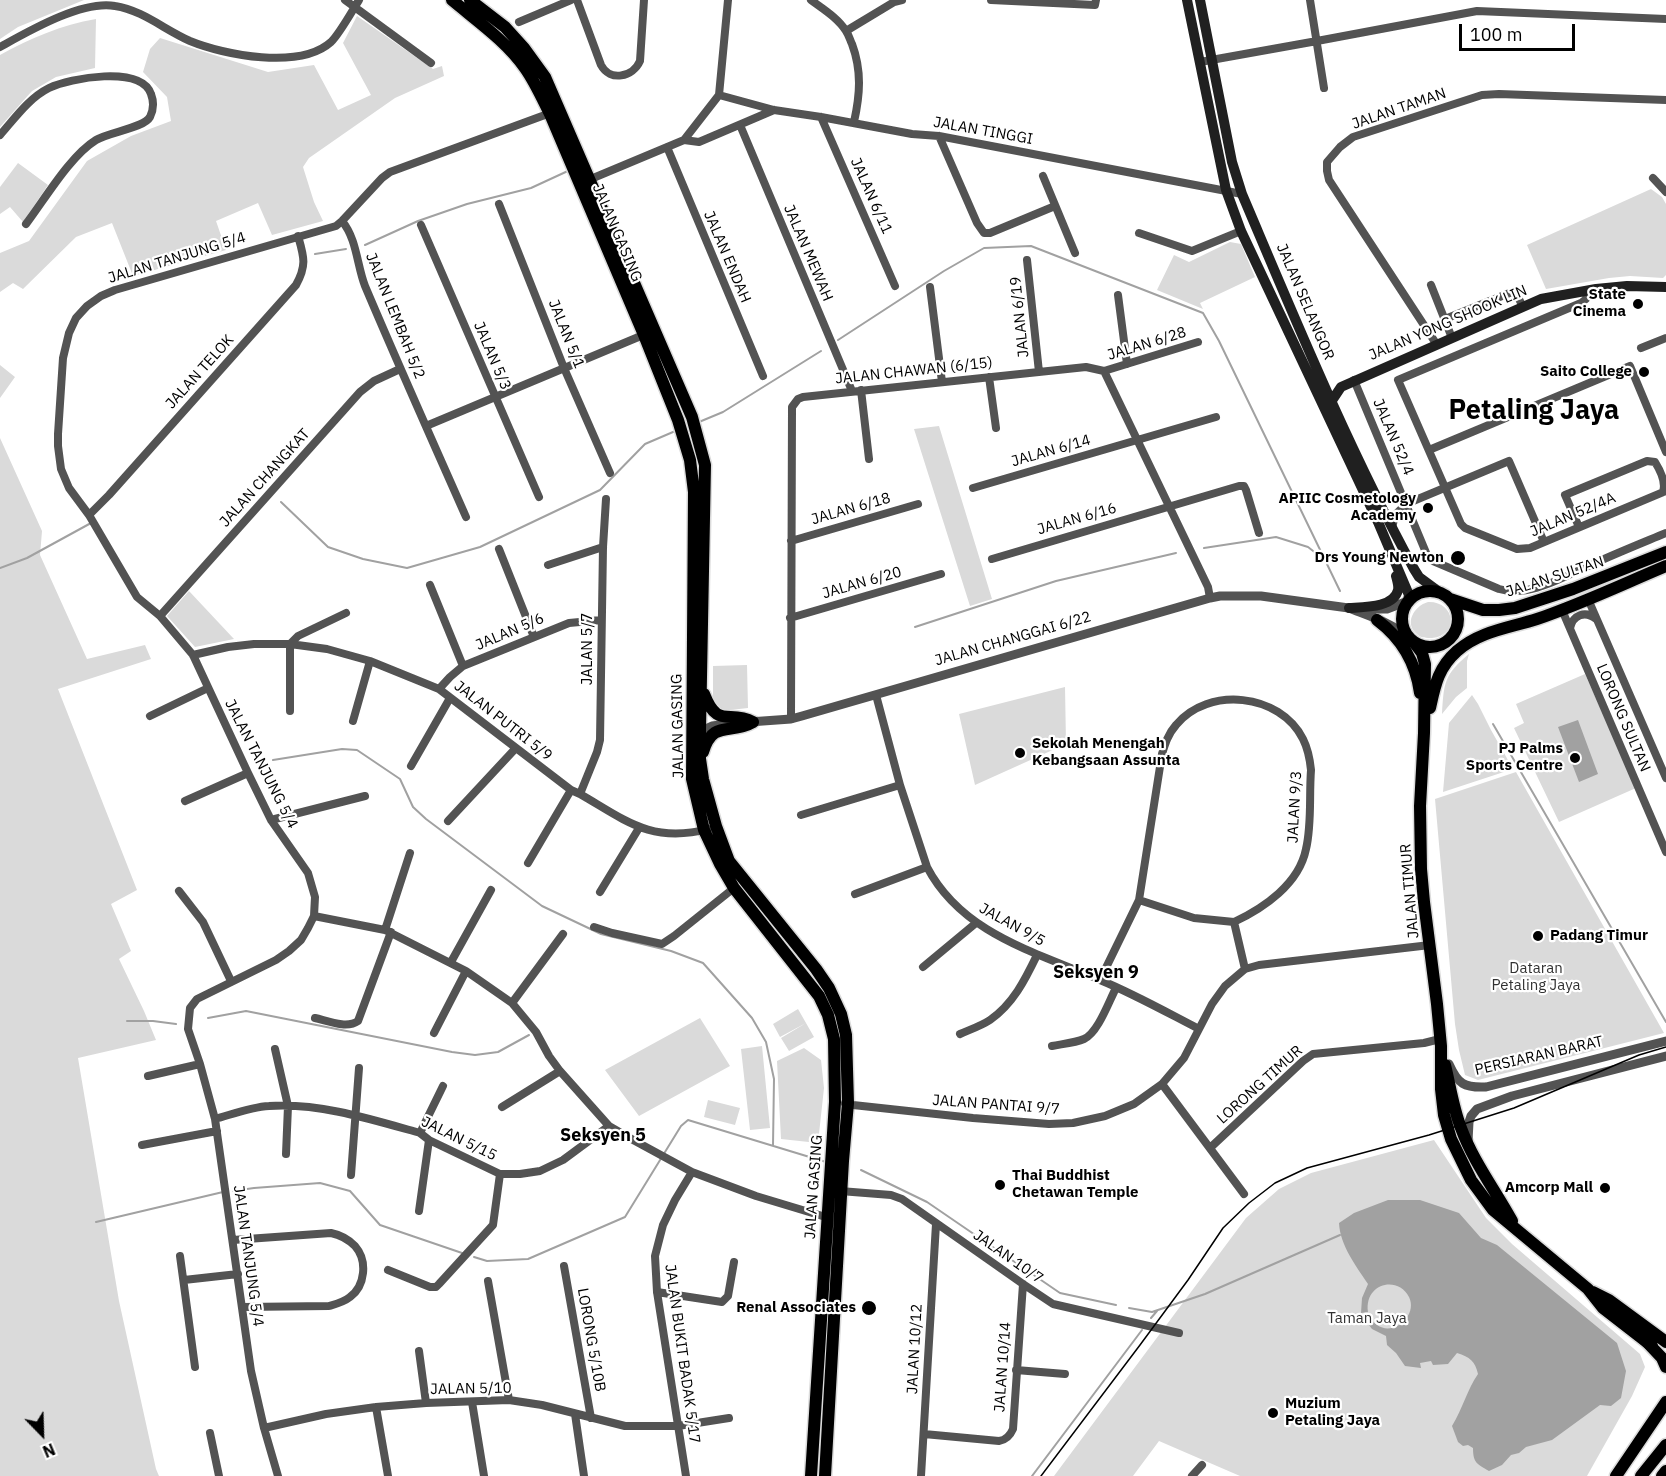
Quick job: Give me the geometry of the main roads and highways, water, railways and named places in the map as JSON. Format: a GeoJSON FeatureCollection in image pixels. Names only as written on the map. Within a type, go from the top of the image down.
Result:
{"type":"FeatureCollection","features":[{"type":"Feature","properties":{"kind":"main road","name":"JALAN GASING"},"geometry":{"type":"LineString","coordinates":[[452,0],[492,34],[524,66],[555,112]]}},
{"type":"Feature","properties":{"kind":"main road","name":"JALAN GASING"},"geometry":{"type":"LineString","coordinates":[[470,0],[505,27],[545,77],[555,112],[585,182],[650,332],[692,417],[705,465],[701,687],[692,779],[720,864],[734,888],[819,996],[828,1015],[834,1039],[835,1101],[811,1476]]}},
{"type":"Feature","properties":{"kind":"main road","name":"JALAN SELANGOR"},"geometry":{"type":"LineString","coordinates":[[1187,0],[1226,190],[1241,231],[1390,549],[1409,595],[1408,601]]}},
{"type":"Feature","properties":{"kind":"main road","name":"JALAN SELANGOR"},"geometry":{"type":"LineString","coordinates":[[1200,0],[1232,162],[1242,194],[1331,402],[1392,530],[1419,578],[1438,591]]}},
{"type":"Feature","properties":{"kind":"main road","name":"JALAN YONG SHOOK LIN"},"geometry":{"type":"LineString","coordinates":[[1331,402],[1341,387],[1354,380],[1541,299],[1627,286],[1666,287]]}},
{"type":"Feature","properties":{"kind":"main road","name":"JALAN GASING"},"geometry":{"type":"LineString","coordinates":[[650,332],[690,460],[694,492],[696,734],[710,828],[729,861],[830,988],[841,1014],[846,1035],[848,1103],[825,1476]]}},
{"type":"Feature","properties":{"kind":"main road"},"geometry":{"type":"LineString","coordinates":[[1349,608],[1380,605],[1394,598],[1398,587],[1390,549]]}},
{"type":"Feature","properties":{"kind":"main road","name":"JALAN SULTAN"},"geometry":{"type":"LineString","coordinates":[[1450,599],[1483,610],[1515,608],[1573,589],[1666,552]]}},
{"type":"Feature","properties":{"kind":"main road","name":"JALAN SULTAN"},"geometry":{"type":"LineString","coordinates":[[1496,630],[1536,620],[1666,566]]}},
{"type":"Feature","properties":{"kind":"main road"},"geometry":{"type":"LineString","coordinates":[[1438,591],[1455,604],[1459,618],[1456,632],[1446,642],[1433,647],[1419,645],[1411,639],[1403,627],[1404,609],[1414,596],[1422,592],[1438,591]]}},
{"type":"Feature","properties":{"kind":"main road"},"geometry":{"type":"LineString","coordinates":[[1377,621],[1389,629],[1400,642],[1414,668],[1424,733]]}},
{"type":"Feature","properties":{"kind":"main road","name":"JALAN TIMUR"},"geometry":{"type":"LineString","coordinates":[[1424,733],[1439,671],[1456,651],[1482,634],[1496,630]]}},
{"type":"Feature","properties":{"kind":"main road","name":"JALAN TIMUR"},"geometry":{"type":"LineString","coordinates":[[1411,639],[1422,653],[1425,664],[1420,841],[1424,902],[1441,1043],[1461,1128],[1515,1228]]}},
{"type":"Feature","properties":{"kind":"main road"},"geometry":{"type":"LineString","coordinates":[[700,759],[705,743],[714,732],[720,729],[743,728],[753,722],[745,717],[726,718],[715,713],[710,709],[701,687]]}},
{"type":"Feature","properties":{"kind":"main road","name":"JALAN TIMUR"},"geometry":{"type":"LineString","coordinates":[[1441,1043],[1441,1089],[1451,1139],[1471,1180],[1482,1196],[1493,1210],[1588,1289],[1603,1308],[1666,1356]]}},
{"type":"Feature","properties":{"kind":"main road","name":"JALAN TIMUR"},"geometry":{"type":"LineString","coordinates":[[1588,1289],[1609,1300],[1666,1342]]}},
{"type":"Feature","properties":{"kind":"main road"},"geometry":{"type":"LineString","coordinates":[[1645,1340],[1662,1358],[1666,1366]]}},
{"type":"Feature","properties":{"kind":"main road"},"geometry":{"type":"LineString","coordinates":[[1616,1476],[1666,1402]]}},
{"type":"Feature","properties":{"kind":"main road"},"geometry":{"type":"LineString","coordinates":[[1641,1476],[1666,1445]]}},
{"type":"Feature","properties":{"kind":"main road"},"geometry":{"type":"LineString","coordinates":[[1662,1476],[1666,1471]]}},
{"type":"Feature","properties":{"kind":"waterway"},"geometry":{"type":"LineString","coordinates":[[365,245],[418,221],[467,204],[531,188],[570,170]]}},
{"type":"Feature","properties":{"kind":"waterway"},"geometry":{"type":"LineString","coordinates":[[838,340],[944,271],[984,248],[1031,246],[1203,313],[1219,341],[1340,591]]}},
{"type":"Feature","properties":{"kind":"waterway"},"geometry":{"type":"LineString","coordinates":[[315,254],[346,249]]}},
{"type":"Feature","properties":{"kind":"waterway"},"geometry":{"type":"LineString","coordinates":[[699,422],[723,412],[821,351]]}},
{"type":"Feature","properties":{"kind":"waterway"},"geometry":{"type":"LineString","coordinates":[[281,502],[328,547],[363,559],[407,568],[480,547],[600,490],[645,444],[673,432]]}},
{"type":"Feature","properties":{"kind":"waterway"},"geometry":{"type":"LineString","coordinates":[[0,568],[27,558],[91,523]]}},
{"type":"Feature","properties":{"kind":"waterway"},"geometry":{"type":"LineString","coordinates":[[1204,548],[1276,537],[1308,547],[1326,561]]}},
{"type":"Feature","properties":{"kind":"waterway"},"geometry":{"type":"LineString","coordinates":[[915,627],[1056,581],[1176,553]]}},
{"type":"Feature","properties":{"kind":"waterway"},"geometry":{"type":"LineString","coordinates":[[1493,724],[1666,1022]]}},
{"type":"Feature","properties":{"kind":"waterway"},"geometry":{"type":"LineString","coordinates":[[273,760],[342,749],[357,750],[400,779],[413,807],[426,819],[542,906],[601,934],[671,951],[703,963],[752,1018],[766,1042],[774,1079],[773,1145]]}},
{"type":"Feature","properties":{"kind":"waterway"},"geometry":{"type":"LineString","coordinates":[[208,1018],[246,1011],[475,1055],[498,1052],[529,1035]]}},
{"type":"Feature","properties":{"kind":"waterway"},"geometry":{"type":"LineString","coordinates":[[127,1021],[176,1024]]}},
{"type":"Feature","properties":{"kind":"waterway"},"geometry":{"type":"LineString","coordinates":[[474,1257],[487,1261],[528,1259],[625,1217],[681,1126],[688,1120],[826,1162]]}},
{"type":"Feature","properties":{"kind":"waterway"},"geometry":{"type":"LineString","coordinates":[[861,1170],[927,1202],[1060,1293],[1116,1305]]}},
{"type":"Feature","properties":{"kind":"waterway"},"geometry":{"type":"LineString","coordinates":[[233,1191],[320,1183],[350,1191],[380,1225],[462,1253]]}},
{"type":"Feature","properties":{"kind":"waterway"},"geometry":{"type":"LineString","coordinates":[[96,1222],[223,1192]]}},
{"type":"Feature","properties":{"kind":"waterway"},"geometry":{"type":"LineString","coordinates":[[1129,1308],[1152,1312],[1205,1294],[1340,1235]]}},
{"type":"Feature","properties":{"kind":"waterway"},"geometry":{"type":"LineString","coordinates":[[1151,1318],[1157,1311]]}},
{"type":"Feature","properties":{"kind":"waterway"},"geometry":{"type":"LineString","coordinates":[[1032,1476],[1142,1330]]}},
{"type":"Feature","properties":{"kind":"tram line"},"geometry":{"type":"LineString","coordinates":[[1041,1476],[1188,1280],[1223,1228],[1249,1203],[1275,1183],[1307,1168],[1429,1135],[1514,1108],[1639,1055],[1666,1047]]}},
{"type":"Feature","properties":{"kind":"place","name":"State Cinema"},"geometry":{"type":"Point","coordinates":[1638,304]}},
{"type":"Feature","properties":{"kind":"place","name":"Saito College"},"geometry":{"type":"Point","coordinates":[1644,372]}},
{"type":"Feature","properties":{"kind":"place","name":"APIIC Cosmetology Academy"},"geometry":{"type":"Point","coordinates":[1428,508]}},
{"type":"Feature","properties":{"kind":"place","name":"Drs Young Newton"},"geometry":{"type":"Point","coordinates":[1458,558]}},
{"type":"Feature","properties":{"kind":"place","name":"Sekolah Menengah Kebangsaan Assunta"},"geometry":{"type":"Point","coordinates":[1020,753]}},
{"type":"Feature","properties":{"kind":"place","name":"PJ Palms Sports Centre"},"geometry":{"type":"Point","coordinates":[1575,758]}},
{"type":"Feature","properties":{"kind":"place","name":"Padang Timur"},"geometry":{"type":"Point","coordinates":[1538,936]}},
{"type":"Feature","properties":{"kind":"place","name":"Thai Buddhist Chetawan Temple"},"geometry":{"type":"Point","coordinates":[1000,1185]}},
{"type":"Feature","properties":{"kind":"place","name":"Amcorp Mall"},"geometry":{"type":"Point","coordinates":[1605,1188]}},
{"type":"Feature","properties":{"kind":"place","name":"Renal Associates"},"geometry":{"type":"Point","coordinates":[869,1308]}},
{"type":"Feature","properties":{"kind":"place","name":"Muzium Petaling Jaya"},"geometry":{"type":"Point","coordinates":[1273,1413]}},
{"type":"Feature","properties":{"kind":"district","name":"Petaling Jaya"},"geometry":{"type":"Point","coordinates":[1534,411]}},
{"type":"Feature","properties":{"kind":"district","name":"Seksyen 9"},"geometry":{"type":"Point","coordinates":[1096,973]}},
{"type":"Feature","properties":{"kind":"district","name":"Seksyen 5"},"geometry":{"type":"Point","coordinates":[603,1136]}},
{"type":"Feature","properties":{"kind":"park label","name":"Dataran Petaling Jaya"},"geometry":{"type":"Point","coordinates":[1536,978]}},
{"type":"Feature","properties":{"kind":"park label","name":"Taman Jaya"},"geometry":{"type":"Point","coordinates":[1367,1319]}}]}
